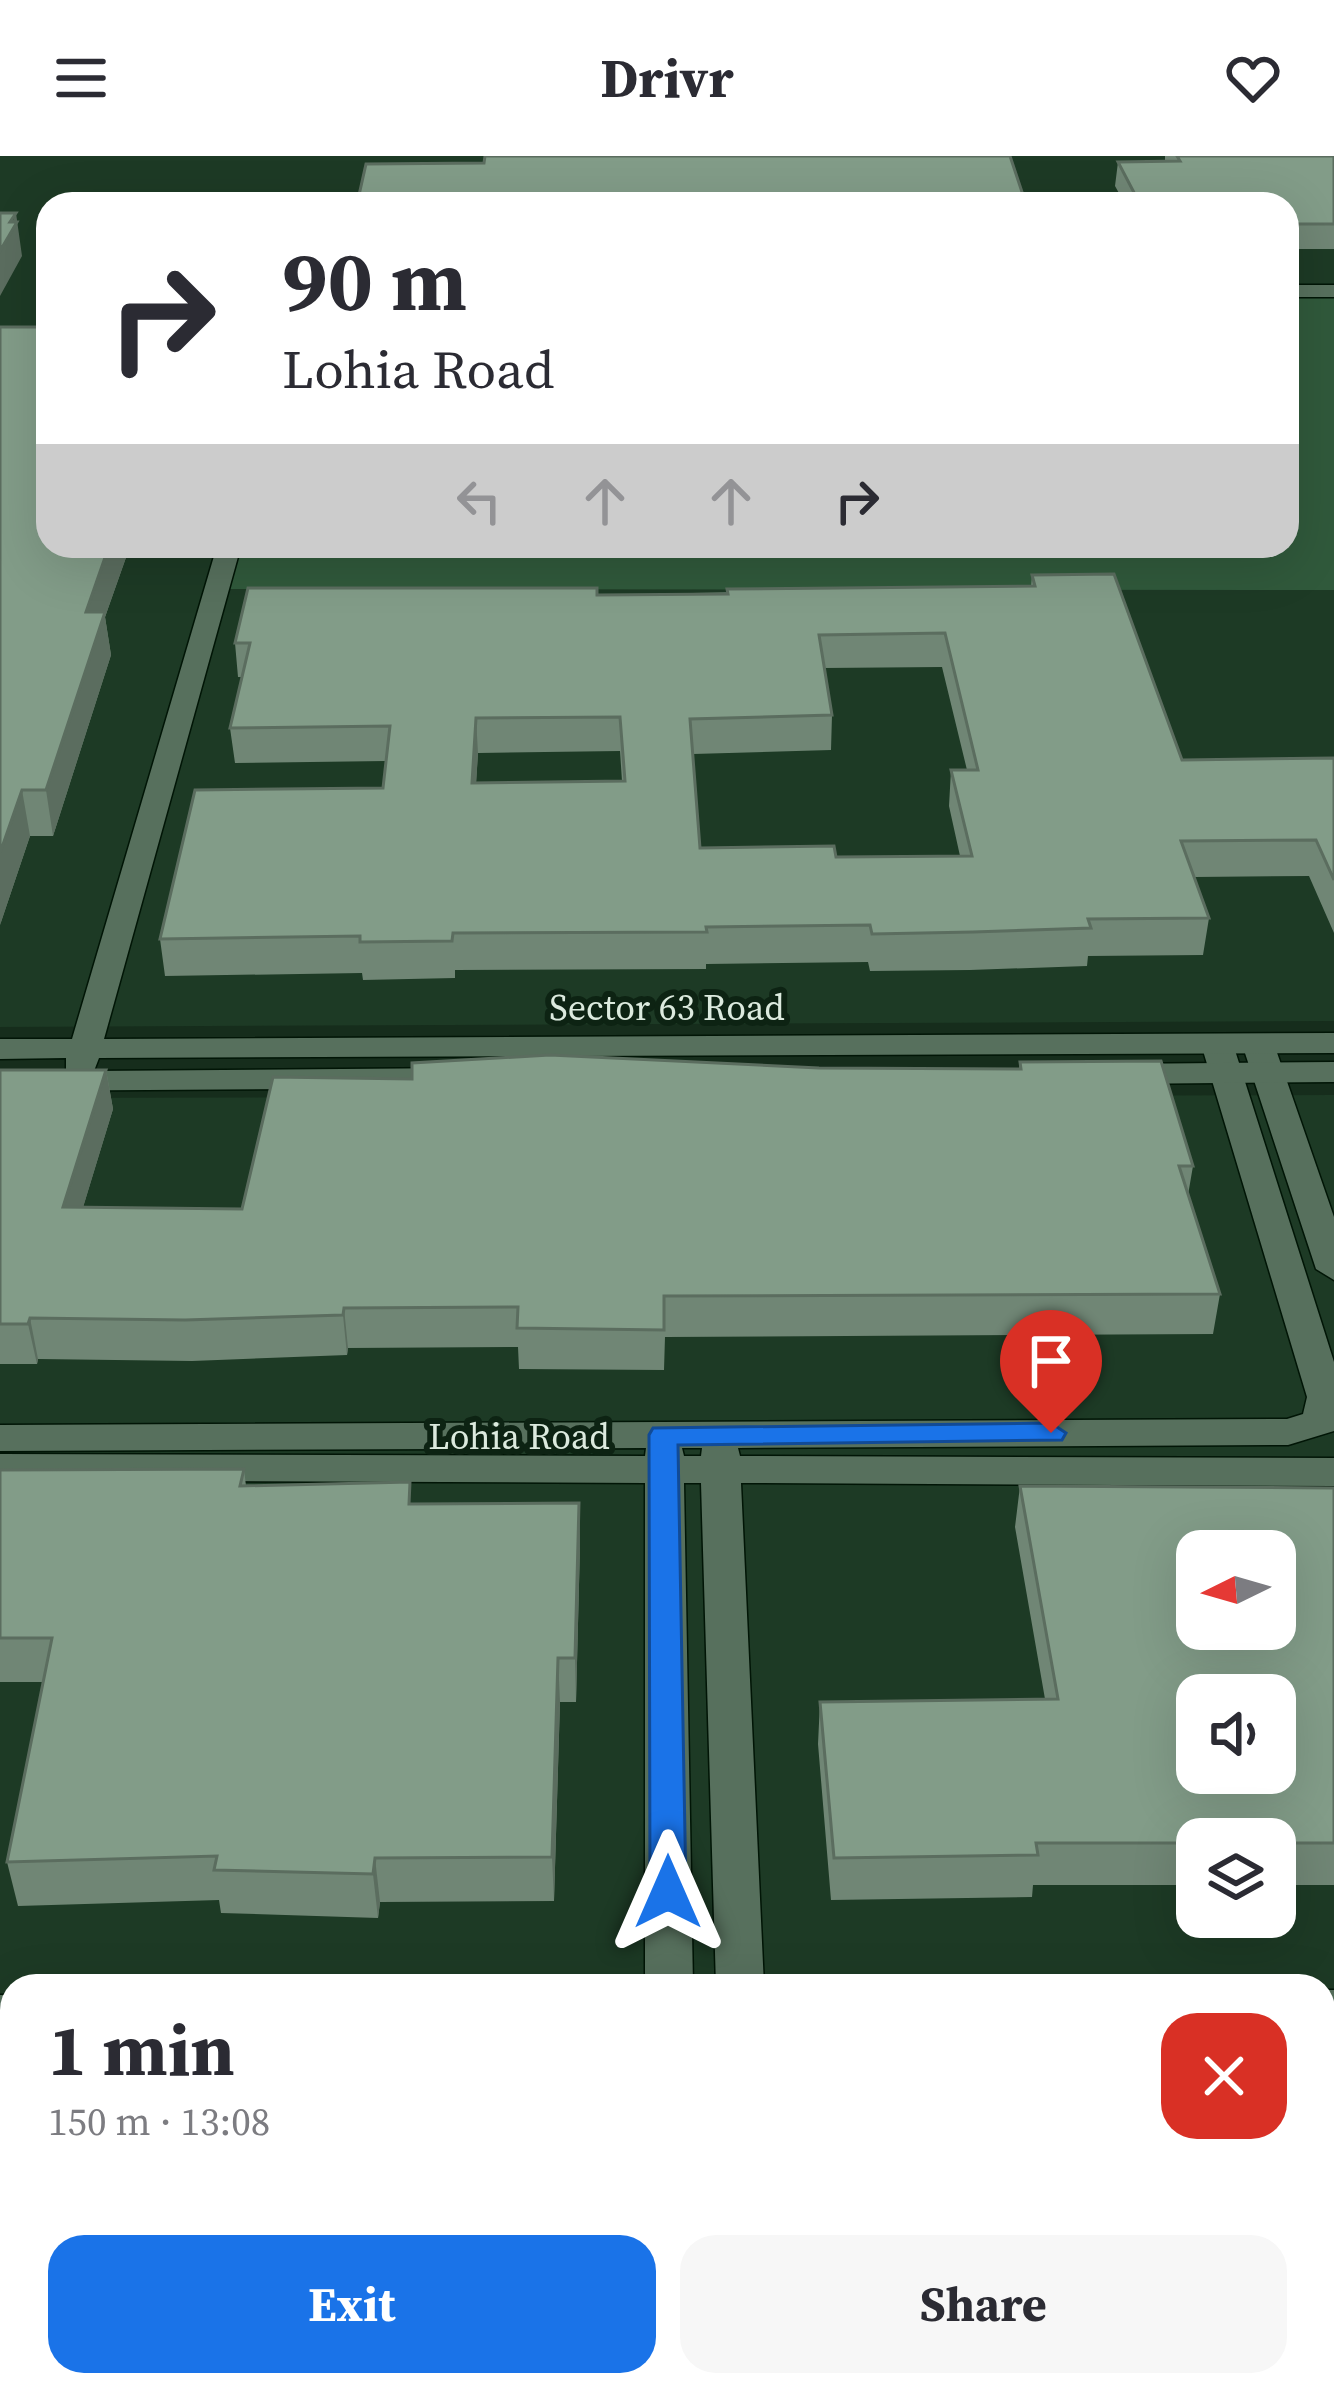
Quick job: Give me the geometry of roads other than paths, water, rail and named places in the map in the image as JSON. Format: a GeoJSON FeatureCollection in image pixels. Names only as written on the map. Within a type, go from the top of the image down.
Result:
{"type":"FeatureCollection","features":[{"type":"Feature","properties":{"kind":"street"},"geometry":{"type":"LineString","coordinates":[[1299,281],[1334,281]]}},
{"type":"Feature","properties":{"kind":"street"},"geometry":{"type":"LineString","coordinates":[[1299,291],[1334,291]]}},
{"type":"Feature","properties":{"kind":"street"},"geometry":{"type":"LineString","coordinates":[[81,1065],[227,558]]}},
{"type":"Feature","properties":{"kind":"street","name":"Sector 63 Road"},"geometry":{"type":"LineString","coordinates":[[1263,1058],[1334,1043]]}},
{"type":"Feature","properties":{"kind":"street","name":"Sector 63 Road"},"geometry":{"type":"LineString","coordinates":[[0,1049],[81,1065]]}},
{"type":"Feature","properties":{"kind":"street","name":"Lohia Road"},"geometry":{"type":"LineString","coordinates":[[720,1454],[1288,1432],[1320,1422],[1326,1397],[1222,1058]]}},
{"type":"Feature","properties":{"kind":"street"},"geometry":{"type":"LineString","coordinates":[[1263,1058],[1334,1269]]}},
{"type":"Feature","properties":{"kind":"street","name":"Sector 63 Road"},"geometry":{"type":"LineString","coordinates":[[0,1081],[81,1065],[1263,1058],[1334,1072]]}},
{"type":"Feature","properties":{"kind":"street","name":"Lohia Road"},"geometry":{"type":"LineString","coordinates":[[0,1438],[663,1454]]}},
{"type":"Feature","properties":{"kind":"street"},"geometry":{"type":"LineString","coordinates":[[663,1454],[669,1974]]}},
{"type":"Feature","properties":{"kind":"street"},"geometry":{"type":"LineString","coordinates":[[720,1454],[740,1974]]}},
{"type":"Feature","properties":{"kind":"street","name":"Lohia Road"},"geometry":{"type":"LineString","coordinates":[[0,1467],[720,1454],[1334,1472]]}}]}
